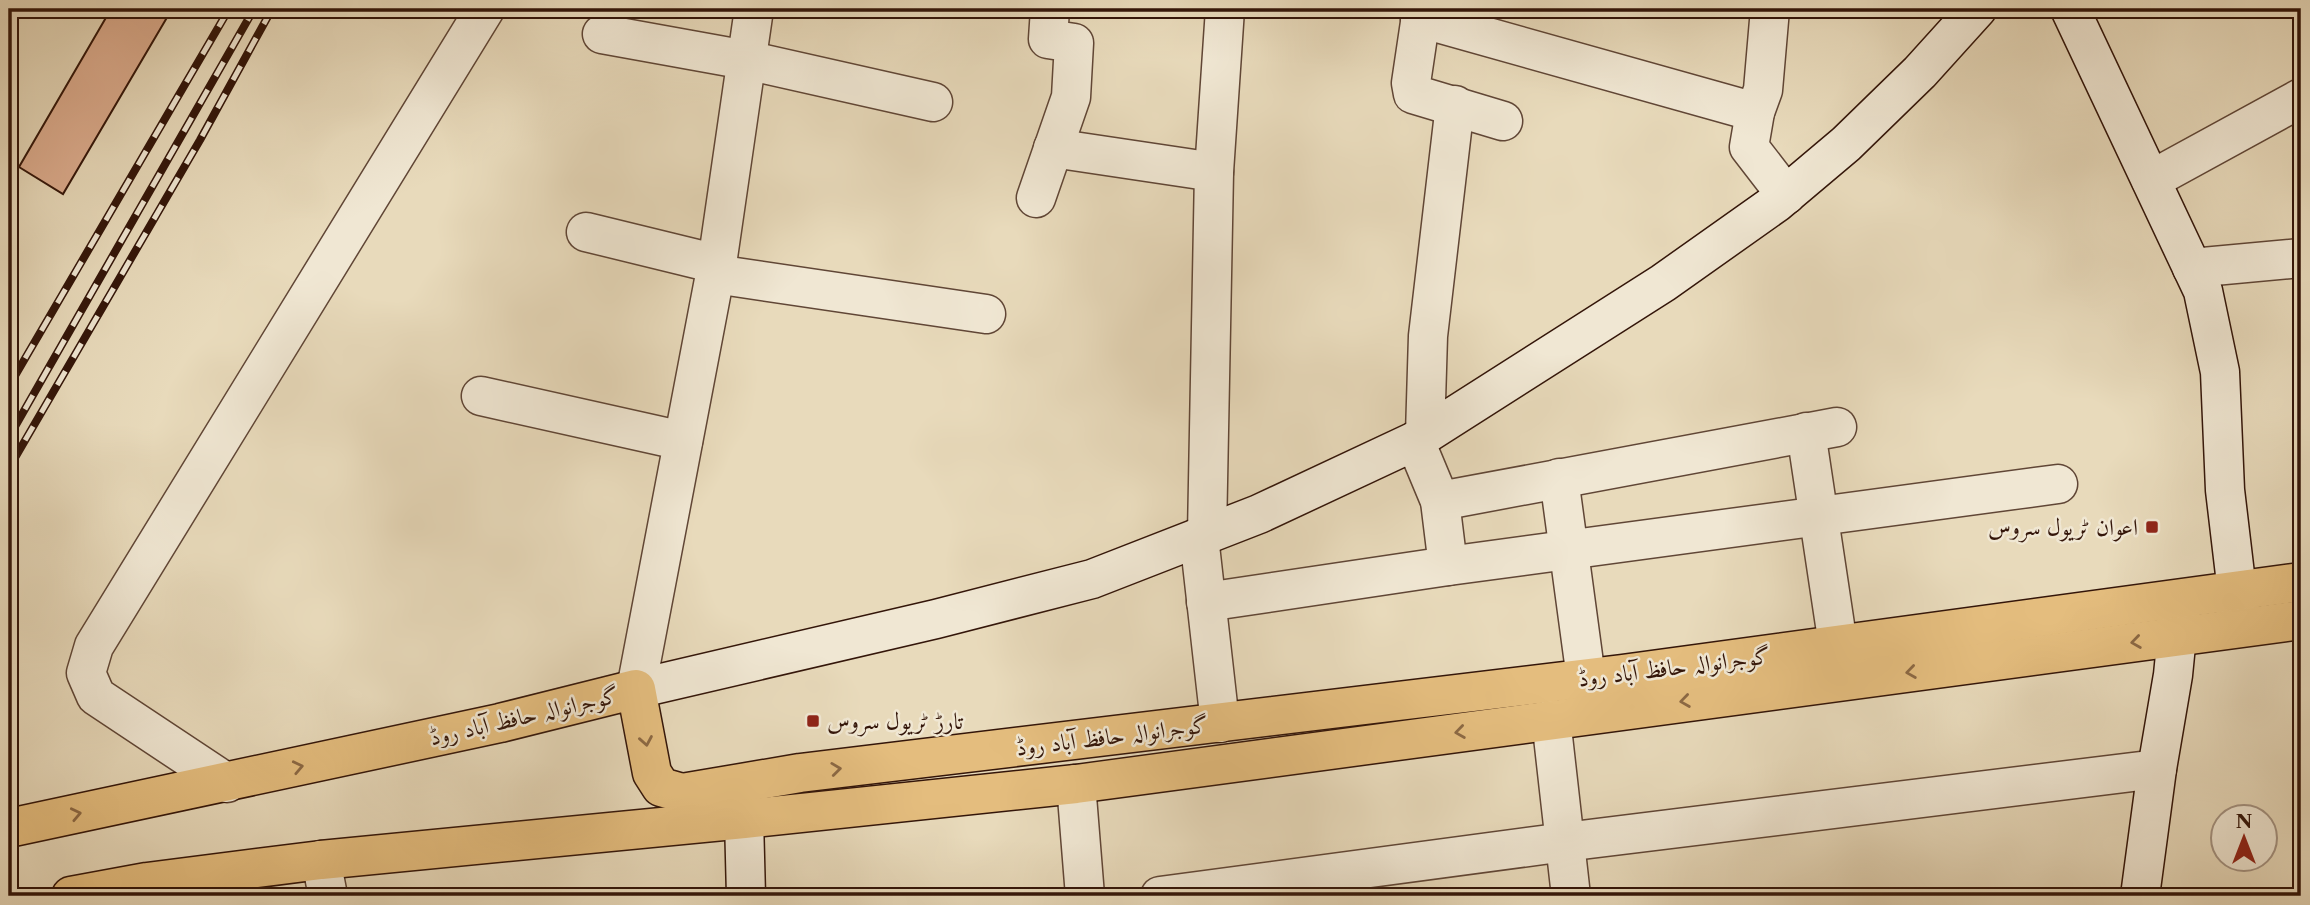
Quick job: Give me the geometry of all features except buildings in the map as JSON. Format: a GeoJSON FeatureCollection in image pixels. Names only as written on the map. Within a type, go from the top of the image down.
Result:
{"type":"FeatureCollection","features":[{"type":"Feature","properties":{"kind":"main road","name":"گوجرانوالہ حافظ آباد روڈ"},"geometry":{"type":"LineString","coordinates":[[71,896],[147,882],[325,878],[744,819],[1076,784],[2178,636],[2301,582]]}},
{"type":"Feature","properties":{"kind":"main road","name":"گوجرانوالہ حافظ آباد روڈ"},"geometry":{"type":"LineString","coordinates":[[9,828],[486,726],[636,690],[652,773],[662,787],[682,793],[800,773],[1586,678],[2180,599],[2301,620]]}},
{"type":"Feature","properties":{"kind":"street"},"geometry":{"type":"LineString","coordinates":[[227,783],[96,696],[86,673],[94,646],[485,9]]}},
{"type":"Feature","properties":{"kind":"street"},"geometry":{"type":"LineString","coordinates":[[754,9],[716,269],[636,690],[1092,579],[1259,514],[1420,437],[1663,283],[1786,195],[1855,135],[1920,72],[1977,9]]}},
{"type":"Feature","properties":{"kind":"street"},"geometry":{"type":"LineString","coordinates":[[1036,198],[1071,97],[1074,43],[1048,39],[1050,9]]}},
{"type":"Feature","properties":{"kind":"street"},"geometry":{"type":"LineString","coordinates":[[1220,723],[1206,602],[1203,536],[1214,172],[1225,9]]}},
{"type":"Feature","properties":{"kind":"street"},"geometry":{"type":"LineString","coordinates":[[1769,9],[1763,90],[1755,112],[1749,147],[1786,195]]}},
{"type":"Feature","properties":{"kind":"street"},"geometry":{"type":"LineString","coordinates":[[2070,9],[2203,291],[2220,372],[2225,490],[2239,610]]}},
{"type":"Feature","properties":{"kind":"street"},"geometry":{"type":"LineString","coordinates":[[1503,121],[1413,94],[1421,14],[1755,112]]}},
{"type":"Feature","properties":{"kind":"street"},"geometry":{"type":"LineString","coordinates":[[602,34],[746,60],[933,102]]}},
{"type":"Feature","properties":{"kind":"street"},"geometry":{"type":"LineString","coordinates":[[2151,180],[2301,98]]}},
{"type":"Feature","properties":{"kind":"street"},"geometry":{"type":"LineString","coordinates":[[1448,566],[1440,501],[1420,437],[1428,336],[1455,105]]}},
{"type":"Feature","properties":{"kind":"street"},"geometry":{"type":"LineString","coordinates":[[1053,148],[1214,172]]}},
{"type":"Feature","properties":{"kind":"street"},"geometry":{"type":"LineString","coordinates":[[586,232],[716,269],[986,314]]}},
{"type":"Feature","properties":{"kind":"street"},"geometry":{"type":"LineString","coordinates":[[2192,268],[2301,258]]}},
{"type":"Feature","properties":{"kind":"street"},"geometry":{"type":"LineString","coordinates":[[481,396],[683,440]]}},
{"type":"Feature","properties":{"kind":"street"},"geometry":{"type":"LineString","coordinates":[[1440,501],[1821,429],[1821,516],[1838,645]]}},
{"type":"Feature","properties":{"kind":"street"},"geometry":{"type":"LineString","coordinates":[[1559,478],[1586,678]]}},
{"type":"Feature","properties":{"kind":"street"},"geometry":{"type":"LineString","coordinates":[[1206,602],[1448,566],[2058,484]]}},
{"type":"Feature","properties":{"kind":"street"},"geometry":{"type":"LineString","coordinates":[[2140,896],[2178,636],[2180,599]]}},
{"type":"Feature","properties":{"kind":"street"},"geometry":{"type":"LineString","coordinates":[[1551,719],[1571,896]]}},
{"type":"Feature","properties":{"kind":"street"},"geometry":{"type":"LineString","coordinates":[[1160,896],[1565,842],[2157,769]]}},
{"type":"Feature","properties":{"kind":"street"},"geometry":{"type":"LineString","coordinates":[[1076,784],[1085,896]]}},
{"type":"Feature","properties":{"kind":"street"},"geometry":{"type":"LineString","coordinates":[[744,819],[746,896]]}},
{"type":"Feature","properties":{"kind":"railway"},"geometry":{"type":"LineString","coordinates":[[9,386],[229,9]]}},
{"type":"Feature","properties":{"kind":"railway"},"geometry":{"type":"LineString","coordinates":[[9,437],[254,9]]}},
{"type":"Feature","properties":{"kind":"railway"},"geometry":{"type":"LineString","coordinates":[[9,468],[200,140],[272,9]]}},
{"type":"Feature","properties":{"kind":"place","name":"اعوان ٹریول سروس"},"geometry":{"type":"Point","coordinates":[2152,527]}},
{"type":"Feature","properties":{"kind":"place","name":"تارڑ ٹریول سروس"},"geometry":{"type":"Point","coordinates":[813,721]}}]}
